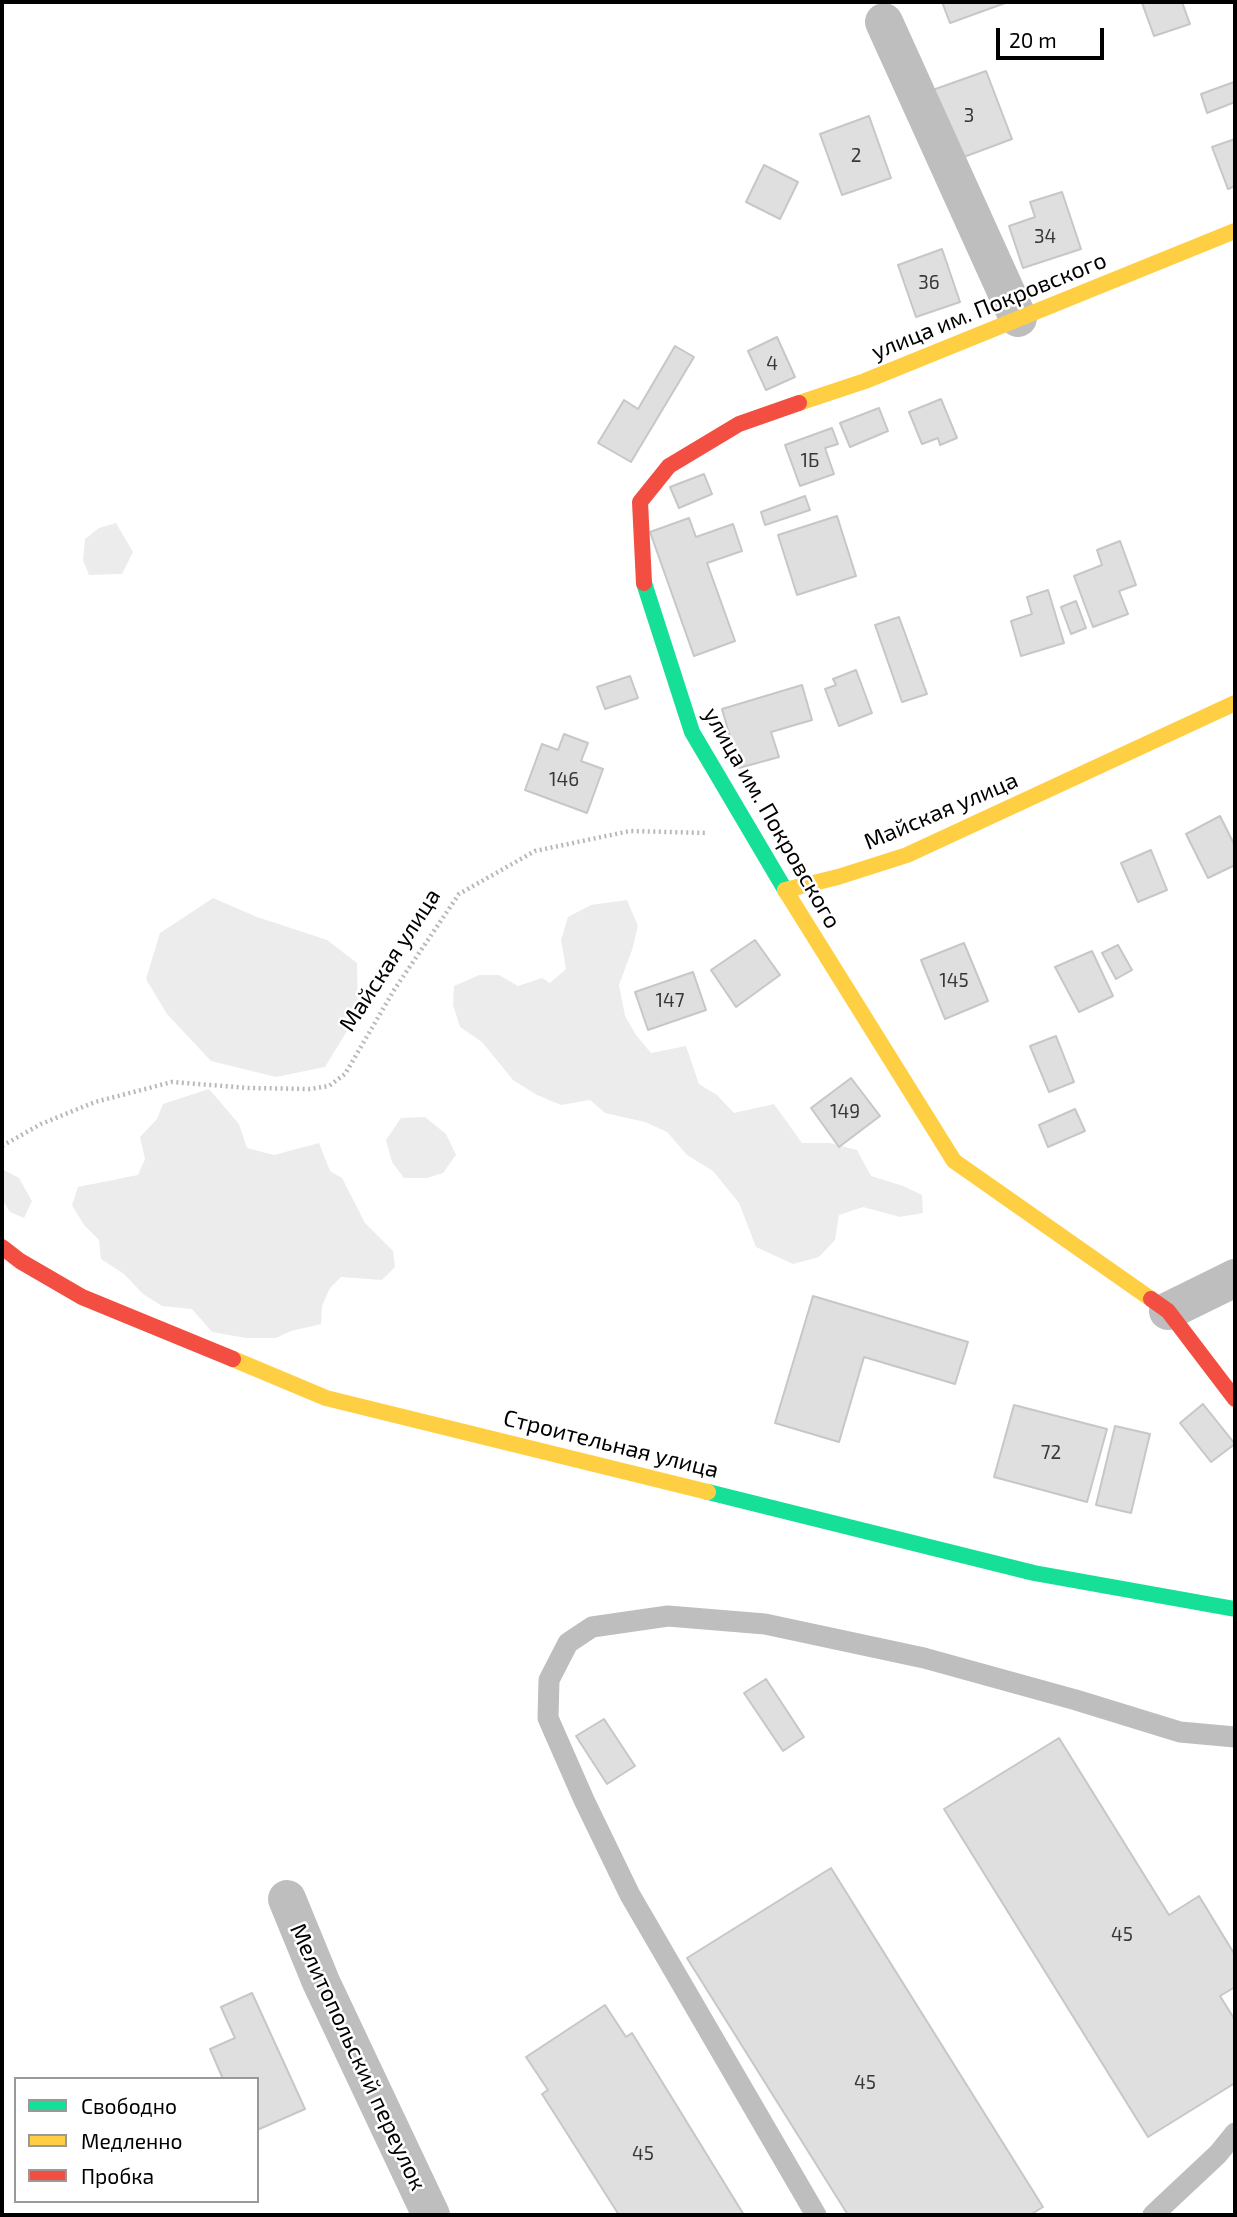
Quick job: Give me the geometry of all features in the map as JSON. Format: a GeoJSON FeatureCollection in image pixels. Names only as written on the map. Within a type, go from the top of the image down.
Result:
{"type":"FeatureCollection","features":[{"type":"Feature","properties":{"kind":"street"},"geometry":{"type":"LineString","coordinates":[[884,22],[1018,318]]}},
{"type":"Feature","properties":{"kind":"street","name":"улица им. Покровского"},"geometry":{"type":"LineString","coordinates":[[1235,230],[865,381],[739,424],[669,466],[640,502],[644,586],[692,732],[785,890],[954,1161],[1168,1311],[1235,1399]]}},
{"type":"Feature","properties":{"kind":"street","name":"Майская улица"},"geometry":{"type":"LineString","coordinates":[[785,890],[838,877],[907,855],[1235,703]]}},
{"type":"Feature","properties":{"kind":"street","name":"Строительная улица"},"geometry":{"type":"LineString","coordinates":[[2,1247],[20,1261],[82,1297],[326,1398],[1034,1573],[1235,1609]]}},
{"type":"Feature","properties":{"kind":"street"},"geometry":{"type":"LineString","coordinates":[[1168,1311],[1235,1278]]}},
{"type":"Feature","properties":{"kind":"street","name":"Мелитопольский переулок"},"geometry":{"type":"LineString","coordinates":[[287,1899],[321,1982],[431,2215]]}},
{"type":"Feature","properties":{"kind":"lane"},"geometry":{"type":"LineString","coordinates":[[816,2215],[630,1895],[548,1718],[549,1680],[568,1643],[592,1627],[668,1616],[765,1624],[924,1658],[1180,1732],[1235,1737]]}},
{"type":"Feature","properties":{"kind":"lane"},"geometry":{"type":"LineString","coordinates":[[1153,2215],[1218,2154],[1235,2133]]}},
{"type":"Feature","properties":{"kind":"path","name":"Майская улица"},"geometry":{"type":"LineString","coordinates":[[2,1146],[41,1124],[95,1102],[172,1082],[274,1089],[329,1086],[345,1074],[394,990],[459,894],[535,852],[630,831],[709,833]]}},
{"type":"Feature","properties":{"kind":"shaded area"},"geometry":{"type":"Polygon","coordinates":[[[116,523],[133,552],[122,574],[89,575],[83,560],[85,539],[99,528],[116,523]]]}},
{"type":"Feature","properties":{"kind":"shaded area"},"geometry":{"type":"Polygon","coordinates":[[[213,898],[257,917],[327,940],[357,963],[358,1013],[325,1067],[276,1077],[211,1061],[167,1014],[146,979],[160,933],[213,898]]]}},
{"type":"Feature","properties":{"kind":"shaded area"},"geometry":{"type":"Polygon","coordinates":[[[627,900],[638,926],[619,985],[625,1016],[651,1053],[686,1046],[699,1084],[717,1095],[734,1113],[774,1104],[802,1143],[830,1143],[857,1150],[871,1176],[922,1195],[923,1213],[900,1217],[863,1207],[839,1215],[835,1240],[819,1257],[793,1264],[756,1247],[739,1203],[713,1171],[687,1155],[667,1132],[645,1122],[605,1113],[590,1100],[561,1105],[537,1095],[513,1080],[482,1042],[460,1027],[453,1005],[454,986],[479,975],[499,975],[518,986],[542,978],[550,983],[566,969],[561,940],[568,917],[591,905],[627,900]]]}},
{"type":"Feature","properties":{"kind":"shaded area"},"geometry":{"type":"Polygon","coordinates":[[[209,1089],[239,1124],[247,1148],[274,1155],[319,1143],[330,1171],[342,1178],[365,1223],[393,1251],[395,1267],[382,1280],[341,1277],[330,1288],[322,1306],[321,1324],[291,1331],[276,1338],[246,1338],[212,1332],[192,1309],[162,1306],[143,1294],[124,1274],[101,1259],[99,1240],[84,1225],[72,1205],[78,1187],[138,1175],[145,1159],[140,1137],[157,1119],[163,1104],[209,1089]]]}},
{"type":"Feature","properties":{"kind":"shaded area"},"geometry":{"type":"Polygon","coordinates":[[[425,1117],[446,1134],[456,1155],[443,1173],[427,1178],[404,1178],[392,1162],[386,1140],[401,1118],[425,1117]]]}},
{"type":"Feature","properties":{"kind":"shaded area"},"geometry":{"type":"Polygon","coordinates":[[[4,1170],[19,1178],[32,1201],[24,1218],[10,1212],[2,1199],[4,1170]]]}},
{"type":"Feature","properties":{"kind":"building"},"geometry":{"type":"Polygon","coordinates":[[[942,2],[1008,2],[950,23],[942,2]]]}},
{"type":"Feature","properties":{"kind":"building"},"geometry":{"type":"Polygon","coordinates":[[[1182,2],[1190,24],[1154,36],[1142,3],[1182,2]]]}},
{"type":"Feature","properties":{"kind":"building"},"geometry":{"type":"Polygon","coordinates":[[[986,71],[1012,139],[953,161],[927,92],[986,71]]]}},
{"type":"Feature","properties":{"kind":"building"},"geometry":{"type":"Polygon","coordinates":[[[1234,82],[1235,102],[1207,113],[1201,94],[1234,82]]]}},
{"type":"Feature","properties":{"kind":"building"},"geometry":{"type":"Polygon","coordinates":[[[869,116],[891,178],[842,195],[820,134],[869,116]]]}},
{"type":"Feature","properties":{"kind":"building"},"geometry":{"type":"Polygon","coordinates":[[[1235,139],[1235,186],[1228,189],[1212,147],[1235,139]]]}},
{"type":"Feature","properties":{"kind":"building"},"geometry":{"type":"Polygon","coordinates":[[[764,165],[798,182],[780,219],[746,202],[764,165]]]}},
{"type":"Feature","properties":{"kind":"building"},"geometry":{"type":"Polygon","coordinates":[[[1062,192],[1081,249],[1023,268],[1009,226],[1035,217],[1030,202],[1062,192]]]}},
{"type":"Feature","properties":{"kind":"building"},"geometry":{"type":"Polygon","coordinates":[[[942,249],[960,302],[916,317],[898,265],[942,249]]]}},
{"type":"Feature","properties":{"kind":"building"},"geometry":{"type":"Polygon","coordinates":[[[777,337],[795,377],[766,390],[748,351],[777,337]]]}},
{"type":"Feature","properties":{"kind":"building"},"geometry":{"type":"Polygon","coordinates":[[[675,346],[694,357],[631,462],[598,443],[624,400],[638,409],[675,346]]]}},
{"type":"Feature","properties":{"kind":"building"},"geometry":{"type":"Polygon","coordinates":[[[941,399],[957,438],[940,445],[938,438],[922,444],[909,412],[941,399]]]}},
{"type":"Feature","properties":{"kind":"building"},"geometry":{"type":"Polygon","coordinates":[[[879,408],[888,431],[850,447],[840,423],[879,408]]]}},
{"type":"Feature","properties":{"kind":"building"},"geometry":{"type":"Polygon","coordinates":[[[832,428],[838,444],[825,448],[834,474],[800,486],[785,445],[832,428]]]}},
{"type":"Feature","properties":{"kind":"building"},"geometry":{"type":"Polygon","coordinates":[[[704,474],[712,494],[679,508],[670,487],[704,474]]]}},
{"type":"Feature","properties":{"kind":"building"},"geometry":{"type":"Polygon","coordinates":[[[805,496],[810,510],[765,525],[761,512],[805,496]]]}},
{"type":"Feature","properties":{"kind":"building"},"geometry":{"type":"Polygon","coordinates":[[[837,516],[856,576],[797,595],[778,535],[837,516]]]}},
{"type":"Feature","properties":{"kind":"building"},"geometry":{"type":"Polygon","coordinates":[[[689,518],[696,537],[733,524],[742,551],[707,563],[735,641],[694,656],[650,532],[689,518]]]}},
{"type":"Feature","properties":{"kind":"building"},"geometry":{"type":"Polygon","coordinates":[[[1120,541],[1136,585],[1119,591],[1128,614],[1093,627],[1074,576],[1102,565],[1097,550],[1120,541]]]}},
{"type":"Feature","properties":{"kind":"building"},"geometry":{"type":"Polygon","coordinates":[[[1048,590],[1064,643],[1021,656],[1011,621],[1032,614],[1027,597],[1048,590]]]}},
{"type":"Feature","properties":{"kind":"building"},"geometry":{"type":"Polygon","coordinates":[[[1076,601],[1086,628],[1071,634],[1061,607],[1076,601]]]}},
{"type":"Feature","properties":{"kind":"building"},"geometry":{"type":"Polygon","coordinates":[[[899,617],[927,694],[902,702],[875,625],[899,617]]]}},
{"type":"Feature","properties":{"kind":"building"},"geometry":{"type":"Polygon","coordinates":[[[856,670],[872,713],[839,726],[825,689],[836,685],[833,679],[856,670]]]}},
{"type":"Feature","properties":{"kind":"building"},"geometry":{"type":"Polygon","coordinates":[[[630,676],[638,698],[605,709],[597,687],[630,676]]]}},
{"type":"Feature","properties":{"kind":"building"},"geometry":{"type":"Polygon","coordinates":[[[802,685],[812,720],[771,732],[779,757],[739,768],[722,709],[802,685]]]}},
{"type":"Feature","properties":{"kind":"building"},"geometry":{"type":"Polygon","coordinates":[[[564,734],[588,743],[581,761],[603,769],[587,813],[525,790],[542,744],[558,750],[564,734]]]}},
{"type":"Feature","properties":{"kind":"building"},"geometry":{"type":"Polygon","coordinates":[[[1220,816],[1235,846],[1235,865],[1208,878],[1186,834],[1220,816]]]}},
{"type":"Feature","properties":{"kind":"building"},"geometry":{"type":"Polygon","coordinates":[[[1151,850],[1167,890],[1138,902],[1121,863],[1151,850]]]}},
{"type":"Feature","properties":{"kind":"building"},"geometry":{"type":"Polygon","coordinates":[[[755,940],[780,975],[736,1007],[711,970],[755,940]]]}},
{"type":"Feature","properties":{"kind":"building"},"geometry":{"type":"Polygon","coordinates":[[[964,943],[988,1001],[945,1019],[921,960],[964,943]]]}},
{"type":"Feature","properties":{"kind":"building"},"geometry":{"type":"Polygon","coordinates":[[[1118,945],[1132,970],[1116,979],[1102,953],[1118,945]]]}},
{"type":"Feature","properties":{"kind":"building"},"geometry":{"type":"Polygon","coordinates":[[[1092,951],[1113,996],[1079,1012],[1055,967],[1092,951]]]}},
{"type":"Feature","properties":{"kind":"building"},"geometry":{"type":"Polygon","coordinates":[[[693,972],[706,1010],[648,1030],[635,992],[693,972]]]}},
{"type":"Feature","properties":{"kind":"building"},"geometry":{"type":"Polygon","coordinates":[[[1056,1036],[1074,1082],[1049,1092],[1030,1046],[1056,1036]]]}},
{"type":"Feature","properties":{"kind":"building"},"geometry":{"type":"Polygon","coordinates":[[[851,1078],[880,1116],[839,1147],[811,1108],[851,1078]]]}},
{"type":"Feature","properties":{"kind":"building"},"geometry":{"type":"Polygon","coordinates":[[[1075,1109],[1085,1131],[1048,1147],[1039,1125],[1075,1109]]]}},
{"type":"Feature","properties":{"kind":"building"},"geometry":{"type":"Polygon","coordinates":[[[813,1296],[968,1342],[955,1384],[864,1357],[839,1442],[775,1423],[813,1296]]]}},
{"type":"Feature","properties":{"kind":"building"},"geometry":{"type":"Polygon","coordinates":[[[1203,1404],[1235,1444],[1211,1462],[1180,1423],[1203,1404]]]}},
{"type":"Feature","properties":{"kind":"building"},"geometry":{"type":"Polygon","coordinates":[[[1014,1405],[1107,1429],[1087,1502],[994,1477],[1014,1405]]]}},
{"type":"Feature","properties":{"kind":"building"},"geometry":{"type":"Polygon","coordinates":[[[1115,1426],[1150,1434],[1131,1513],[1096,1505],[1115,1426]]]}},
{"type":"Feature","properties":{"kind":"building"},"geometry":{"type":"Polygon","coordinates":[[[766,1679],[804,1737],[783,1751],[744,1693],[766,1679]]]}},
{"type":"Feature","properties":{"kind":"building"},"geometry":{"type":"Polygon","coordinates":[[[604,1719],[635,1766],[607,1784],[576,1736],[604,1719]]]}},
{"type":"Feature","properties":{"kind":"building"},"geometry":{"type":"Polygon","coordinates":[[[1059,1738],[1169,1915],[1199,1896],[1235,1955],[1235,1987],[1220,1996],[1235,2020],[1235,2083],[1148,2137],[944,1809],[1059,1738]]]}},
{"type":"Feature","properties":{"kind":"building"},"geometry":{"type":"Polygon","coordinates":[[[831,1868],[1043,2207],[1030,2215],[848,2215],[687,1958],[831,1868]]]}},
{"type":"Feature","properties":{"kind":"building"},"geometry":{"type":"Polygon","coordinates":[[[252,1993],[305,2109],[259,2129],[259,2077],[222,2077],[210,2049],[235,2038],[221,2007],[252,1993]]]}},
{"type":"Feature","properties":{"kind":"building"},"geometry":{"type":"Polygon","coordinates":[[[605,2005],[626,2037],[632,2033],[744,2215],[619,2215],[542,2094],[548,2090],[526,2057],[605,2005]]]}},
{"type":"Feature","properties":{"kind":"traffic: fast"},"geometry":{"type":"LineString","coordinates":[[644,583],[692,732],[787,893]]}},
{"type":"Feature","properties":{"kind":"traffic: fast"},"geometry":{"type":"LineString","coordinates":[[708,1492],[1034,1573],[1235,1609]]}},
{"type":"Feature","properties":{"kind":"traffic: slow"},"geometry":{"type":"LineString","coordinates":[[799,403],[865,381],[1235,231]]}},
{"type":"Feature","properties":{"kind":"traffic: slow"},"geometry":{"type":"LineString","coordinates":[[785,890],[838,877],[907,855],[1235,703]]}},
{"type":"Feature","properties":{"kind":"traffic: slow"},"geometry":{"type":"LineString","coordinates":[[787,893],[954,1161],[1151,1299]]}},
{"type":"Feature","properties":{"kind":"traffic: slow"},"geometry":{"type":"LineString","coordinates":[[233,1359],[326,1398],[708,1492]]}},
{"type":"Feature","properties":{"kind":"traffic: jam"},"geometry":{"type":"LineString","coordinates":[[644,583],[640,502],[669,466],[739,424],[799,403]]}},
{"type":"Feature","properties":{"kind":"traffic: jam"},"geometry":{"type":"LineString","coordinates":[[2,1247],[20,1261],[82,1297],[233,1359]]}},
{"type":"Feature","properties":{"kind":"traffic: jam"},"geometry":{"type":"LineString","coordinates":[[1151,1299],[1168,1311],[1235,1399]]}}]}
